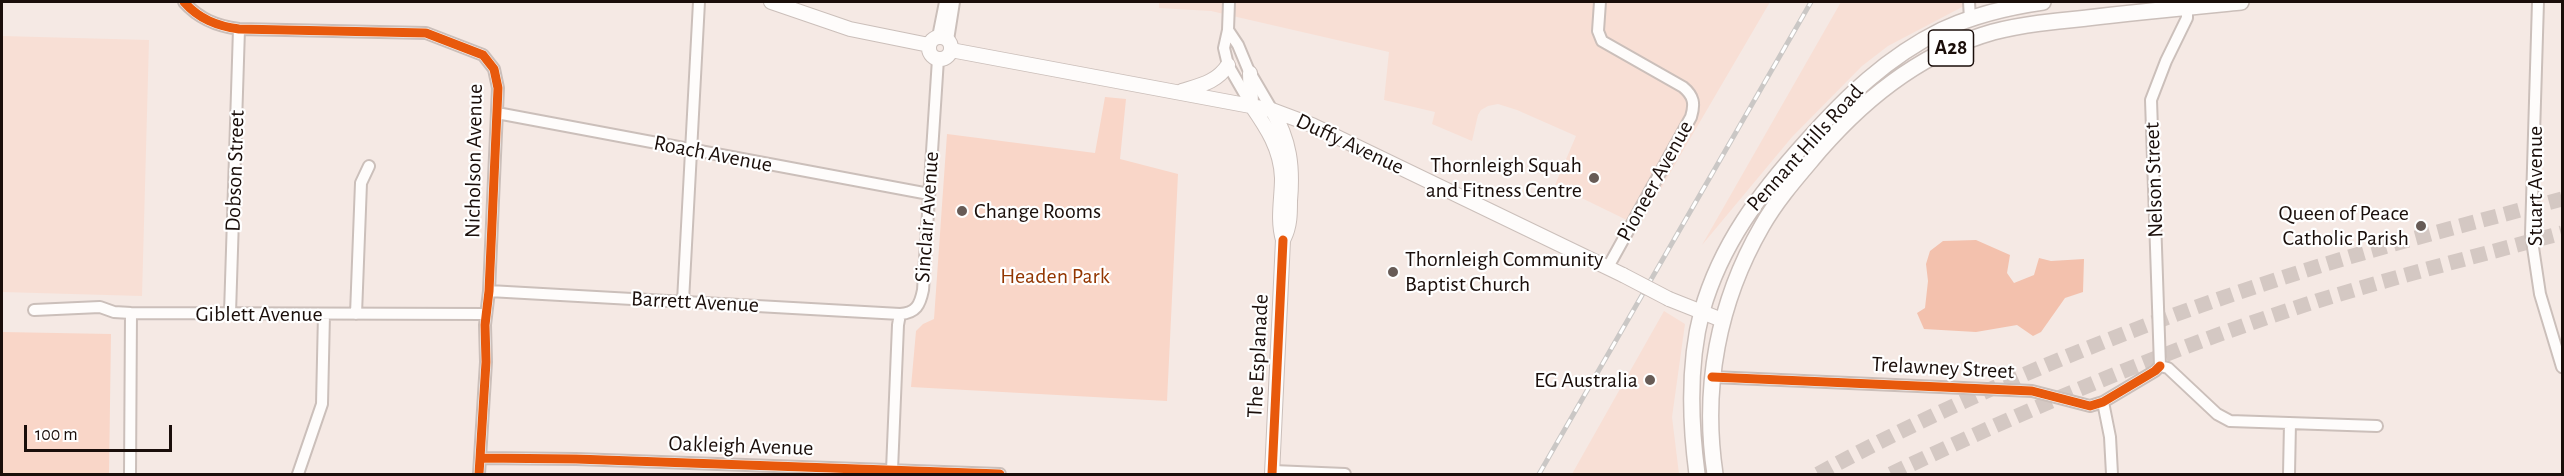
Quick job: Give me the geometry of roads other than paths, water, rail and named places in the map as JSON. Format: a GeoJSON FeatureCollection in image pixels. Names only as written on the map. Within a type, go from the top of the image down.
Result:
{"type":"FeatureCollection","features":[{"type":"Feature","properties":{"kind":"highway","name":"Pennant Hills Road"},"geometry":{"type":"LineString","coordinates":[[1697,474],[1692,374],[1702,312],[1718,268],[1742,220],[1774,178],[1820,126],[1851,93],[1888,62],[1942,30],[1970,19],[2005,8],[2043,2]]}},
{"type":"Feature","properties":{"kind":"highway","name":"Pennant Hills Road"},"geometry":{"type":"LineString","coordinates":[[1715,474],[1710,438],[1712,377],[1722,320],[1752,245],[1763,224],[1788,188],[1854,113],[1907,71],[1965,42],[2014,27],[2187,4],[2241,2]]}},
{"type":"Feature","properties":{"kind":"main road","name":"Duffy Avenue"},"geometry":{"type":"LineString","coordinates":[[774,2],[850,29],[942,43],[1272,110],[1311,125],[1608,267],[1669,299],[1722,320]]}},
{"type":"Feature","properties":{"kind":"main road"},"geometry":{"type":"LineString","coordinates":[[938,58],[932,55],[942,43]]}},
{"type":"Feature","properties":{"kind":"main road"},"geometry":{"type":"LineString","coordinates":[[1180,92],[1221,76],[1228,65]]}},
{"type":"Feature","properties":{"kind":"main road"},"geometry":{"type":"LineString","coordinates":[[1250,73],[1251,105]]}},
{"type":"Feature","properties":{"kind":"main road","name":"The Esplanade"},"geometry":{"type":"LineString","coordinates":[[1251,105],[1273,139],[1281,169],[1279,227],[1283,240],[1273,473]]}},
{"type":"Feature","properties":{"kind":"main road"},"geometry":{"type":"LineString","coordinates":[[1272,110],[1273,139]]}},
{"type":"Feature","properties":{"kind":"main road","name":"The Esplanade"},"geometry":{"type":"LineString","coordinates":[[1272,110],[1288,142],[1292,164],[1289,228],[1283,240]]}},
{"type":"Feature","properties":{"kind":"street","name":"Nicholson Avenue"},"geometry":{"type":"LineString","coordinates":[[184,2],[206,20],[222,26],[239,29],[414,32],[434,35],[475,51],[488,59],[497,81],[497,113],[479,474]]}},
{"type":"Feature","properties":{"kind":"street"},"geometry":{"type":"LineString","coordinates":[[682,301],[699,2]]}},
{"type":"Feature","properties":{"kind":"street"},"geometry":{"type":"LineString","coordinates":[[942,43],[945,2]]}},
{"type":"Feature","properties":{"kind":"street"},"geometry":{"type":"LineString","coordinates":[[942,43],[954,2]]}},
{"type":"Feature","properties":{"kind":"street"},"geometry":{"type":"LineString","coordinates":[[1229,2],[1228,30],[1224,48],[1228,65],[1251,105]]}},
{"type":"Feature","properties":{"kind":"street","name":"Pioneer Avenue"},"geometry":{"type":"LineString","coordinates":[[1600,2],[1598,31],[1602,41],[1683,87],[1689,92],[1694,102],[1691,117],[1608,267]]}},
{"type":"Feature","properties":{"kind":"street"},"geometry":{"type":"LineString","coordinates":[[1969,2],[1970,19]]}},
{"type":"Feature","properties":{"kind":"street","name":"Stuart Avenue"},"geometry":{"type":"LineString","coordinates":[[2538,2],[2531,234],[2541,294],[2562,367]]}},
{"type":"Feature","properties":{"kind":"street","name":"Nelson Street"},"geometry":{"type":"LineString","coordinates":[[2160,366],[2151,100],[2166,61],[2187,18],[2187,4]]}},
{"type":"Feature","properties":{"kind":"street","name":"Dobson Street"},"geometry":{"type":"LineString","coordinates":[[230,313],[239,29]]}},
{"type":"Feature","properties":{"kind":"street"},"geometry":{"type":"LineString","coordinates":[[1228,30],[1272,110]]}},
{"type":"Feature","properties":{"kind":"street","name":"Sinclair Avenue"},"geometry":{"type":"LineString","coordinates":[[900,314],[914,311],[921,299],[938,58]]}},
{"type":"Feature","properties":{"kind":"street","name":"Roach Avenue"},"geometry":{"type":"LineString","coordinates":[[497,113],[929,194]]}},
{"type":"Feature","properties":{"kind":"street"},"geometry":{"type":"LineString","coordinates":[[356,314],[361,183],[369,166]]}},
{"type":"Feature","properties":{"kind":"street","name":"Barrett Avenue"},"geometry":{"type":"LineString","coordinates":[[489,291],[900,314]]}},
{"type":"Feature","properties":{"kind":"street","name":"Giblett Avenue"},"geometry":{"type":"LineString","coordinates":[[33,310],[100,307],[114,312],[131,313],[486,314]]}},
{"type":"Feature","properties":{"kind":"street"},"geometry":{"type":"LineString","coordinates":[[130,474],[131,313]]}},
{"type":"Feature","properties":{"kind":"street"},"geometry":{"type":"LineString","coordinates":[[892,470],[900,314]]}},
{"type":"Feature","properties":{"kind":"street"},"geometry":{"type":"LineString","coordinates":[[298,474],[322,405],[324,315]]}},
{"type":"Feature","properties":{"kind":"street"},"geometry":{"type":"LineString","coordinates":[[2160,366],[2168,368],[2223,418],[2236,422],[2377,426]]}},
{"type":"Feature","properties":{"kind":"street","name":"Trelawney Street"},"geometry":{"type":"LineString","coordinates":[[1712,377],[2032,391],[2090,406],[2103,402],[2160,366]]}},
{"type":"Feature","properties":{"kind":"street"},"geometry":{"type":"LineString","coordinates":[[2103,402],[2110,437],[2112,474]]}},
{"type":"Feature","properties":{"kind":"street"},"geometry":{"type":"LineString","coordinates":[[2289,474],[2290,423]]}},
{"type":"Feature","properties":{"kind":"street","name":"Oakleigh Avenue"},"geometry":{"type":"LineString","coordinates":[[480,458],[1000,474]]}},
{"type":"Feature","properties":{"kind":"street"},"geometry":{"type":"LineString","coordinates":[[1273,473],[1345,474]]}},
{"type":"Feature","properties":{"kind":"tunnel"},"geometry":{"type":"LineString","coordinates":[[1818,474],[1879,442],[2003,384],[2195,307],[2414,238],[2562,199]]}},
{"type":"Feature","properties":{"kind":"tunnel"},"geometry":{"type":"LineString","coordinates":[[1891,474],[2101,380],[2262,319],[2347,292],[2562,233]]}},
{"type":"Feature","properties":{"kind":"railway"},"geometry":{"type":"LineString","coordinates":[[1539,474],[1811,2]]}},
{"type":"Feature","properties":{"kind":"place","name":"Thornleigh Squah and Fitness Centre"},"geometry":{"type":"Point","coordinates":[1594,178]}},
{"type":"Feature","properties":{"kind":"place","name":"Change Rooms"},"geometry":{"type":"Point","coordinates":[962,211]}},
{"type":"Feature","properties":{"kind":"place","name":"Queen of Peace Catholic Parish"},"geometry":{"type":"Point","coordinates":[2421,226]}},
{"type":"Feature","properties":{"kind":"place","name":"Thornleigh Community Baptist Church"},"geometry":{"type":"Point","coordinates":[1393,272]}},
{"type":"Feature","properties":{"kind":"place","name":"EG Australia"},"geometry":{"type":"Point","coordinates":[1650,380]}},
{"type":"Feature","properties":{"kind":"park label","name":"Headen Park"},"geometry":{"type":"Point","coordinates":[1055,276]}}]}
